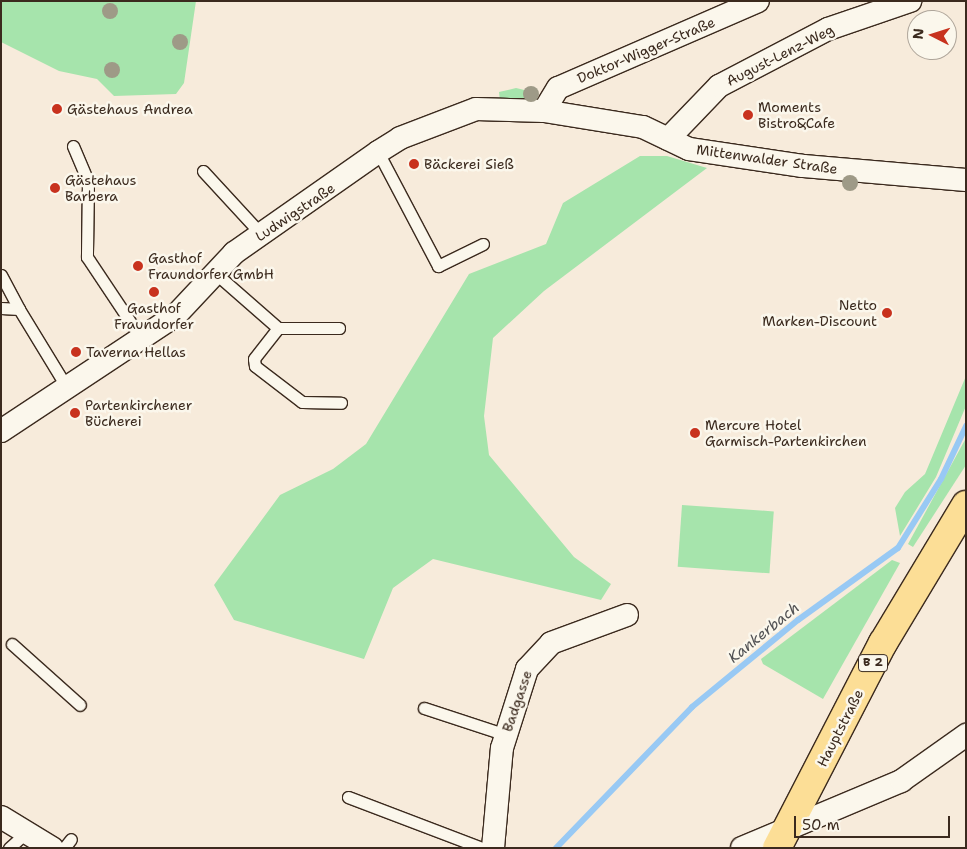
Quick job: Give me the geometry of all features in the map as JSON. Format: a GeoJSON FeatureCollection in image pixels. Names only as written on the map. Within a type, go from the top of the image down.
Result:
{"type":"FeatureCollection","features":[{"type":"Feature","properties":{"kind":"main road","name":"Hauptstraße"},"geometry":{"type":"LineString","coordinates":[[784,837],[883,643],[962,522]]}},
{"type":"Feature","properties":{"kind":"street","name":"Doktor-Wigger-Straße"},"geometry":{"type":"LineString","coordinates":[[544,111],[558,88],[758,1]]}},
{"type":"Feature","properties":{"kind":"street","name":"August-Lenz-Weg"},"geometry":{"type":"LineString","coordinates":[[668,139],[719,86],[828,30],[910,1]]}},
{"type":"Feature","properties":{"kind":"street","name":"Ludwigstraße"},"geometry":{"type":"LineString","coordinates":[[1,431],[176,314],[214,272],[262,235],[400,138],[476,109],[544,111]]}},
{"type":"Feature","properties":{"kind":"street","name":"Mittenwalder Straße"},"geometry":{"type":"LineString","coordinates":[[544,111],[643,127],[690,149],[803,166],[966,180]]}},
{"type":"Feature","properties":{"kind":"street","name":"Badgasse"},"geometry":{"type":"LineString","coordinates":[[493,848],[495,791],[506,735],[526,670],[535,657],[551,643],[627,616]]}},
{"type":"Feature","properties":{"kind":"street"},"geometry":{"type":"LineString","coordinates":[[742,848],[784,837],[901,782],[966,735]]}},
{"type":"Feature","properties":{"kind":"street"},"geometry":{"type":"LineString","coordinates":[[1,817],[62,845]]}},
{"type":"Feature","properties":{"kind":"lane"},"geometry":{"type":"LineString","coordinates":[[74,146],[88,181],[87,257],[141,338]]}},
{"type":"Feature","properties":{"kind":"lane"},"geometry":{"type":"LineString","coordinates":[[378,152],[438,266],[483,244]]}},
{"type":"Feature","properties":{"kind":"lane"},"geometry":{"type":"LineString","coordinates":[[203,171],[262,235]]}},
{"type":"Feature","properties":{"kind":"lane"},"geometry":{"type":"LineString","coordinates":[[214,272],[278,328],[339,328]]}},
{"type":"Feature","properties":{"kind":"lane"},"geometry":{"type":"LineString","coordinates":[[1,275],[19,309],[66,386]]}},
{"type":"Feature","properties":{"kind":"lane"},"geometry":{"type":"LineString","coordinates":[[1,308],[19,309]]}},
{"type":"Feature","properties":{"kind":"lane"},"geometry":{"type":"LineString","coordinates":[[278,328],[254,359],[255,366],[302,402],[341,403]]}},
{"type":"Feature","properties":{"kind":"lane"},"geometry":{"type":"LineString","coordinates":[[12,644],[80,705]]}},
{"type":"Feature","properties":{"kind":"lane"},"geometry":{"type":"LineString","coordinates":[[424,708],[506,735]]}},
{"type":"Feature","properties":{"kind":"lane"},"geometry":{"type":"LineString","coordinates":[[348,797],[482,848]]}},
{"type":"Feature","properties":{"kind":"lane"},"geometry":{"type":"LineString","coordinates":[[9,848],[29,830]]}},
{"type":"Feature","properties":{"kind":"green space"},"geometry":{"type":"Polygon","coordinates":[[[1,1],[196,1],[184,83],[176,94],[114,96],[97,79],[59,71],[1,42],[1,1]]]}},
{"type":"Feature","properties":{"kind":"green space"},"geometry":{"type":"Polygon","coordinates":[[[516,88],[537,93],[536,98],[500,101],[499,92],[516,88]]]}},
{"type":"Feature","properties":{"kind":"green space"},"geometry":{"type":"Polygon","coordinates":[[[640,156],[667,156],[707,168],[544,291],[493,338],[484,416],[489,455],[574,557],[611,584],[601,600],[433,559],[393,588],[364,659],[234,620],[214,585],[280,495],[333,469],[366,444],[469,274],[546,244],[563,203],[640,156]]]}},
{"type":"Feature","properties":{"kind":"green space"},"geometry":{"type":"Polygon","coordinates":[[[966,376],[966,406],[936,477],[900,536],[895,508],[905,492],[925,474],[966,376]]]}},
{"type":"Feature","properties":{"kind":"green space"},"geometry":{"type":"Polygon","coordinates":[[[966,438],[966,465],[913,547],[908,544],[966,438]]]}},
{"type":"Feature","properties":{"kind":"green space"},"geometry":{"type":"Polygon","coordinates":[[[682,505],[774,511],[769,573],[678,567],[682,505]]]}},
{"type":"Feature","properties":{"kind":"green space"},"geometry":{"type":"Polygon","coordinates":[[[892,560],[900,563],[823,699],[763,664],[761,659],[892,560]]]}},
{"type":"Feature","properties":{"kind":"waterway","name":"Kankerbach"},"geometry":{"type":"LineString","coordinates":[[556,848],[692,707],[798,620],[898,548],[941,479],[966,426]]}},
{"type":"Feature","properties":{"kind":"place","name":"Gästehaus Andrea"},"geometry":{"type":"Point","coordinates":[57,109]}},
{"type":"Feature","properties":{"kind":"place","name":"Moments Bistro&Cafe"},"geometry":{"type":"Point","coordinates":[748,115]}},
{"type":"Feature","properties":{"kind":"place","name":"Bäckerei Sieß"},"geometry":{"type":"Point","coordinates":[414,164]}},
{"type":"Feature","properties":{"kind":"place","name":"Gästehaus Barbera"},"geometry":{"type":"Point","coordinates":[55,188]}},
{"type":"Feature","properties":{"kind":"place","name":"Gasthof Fraundorfer GmbH"},"geometry":{"type":"Point","coordinates":[138,266]}},
{"type":"Feature","properties":{"kind":"place","name":"Gasthof Fraundorfer"},"geometry":{"type":"Point","coordinates":[154,292]}},
{"type":"Feature","properties":{"kind":"place","name":"Netto Marken-Discount"},"geometry":{"type":"Point","coordinates":[887,313]}},
{"type":"Feature","properties":{"kind":"place","name":"Taverna Hellas"},"geometry":{"type":"Point","coordinates":[76,352]}},
{"type":"Feature","properties":{"kind":"place","name":"Partenkirchener Bücherei"},"geometry":{"type":"Point","coordinates":[75,413]}},
{"type":"Feature","properties":{"kind":"place","name":"Mercure Hotel Garmisch-Partenkirchen"},"geometry":{"type":"Point","coordinates":[695,433]}}]}
